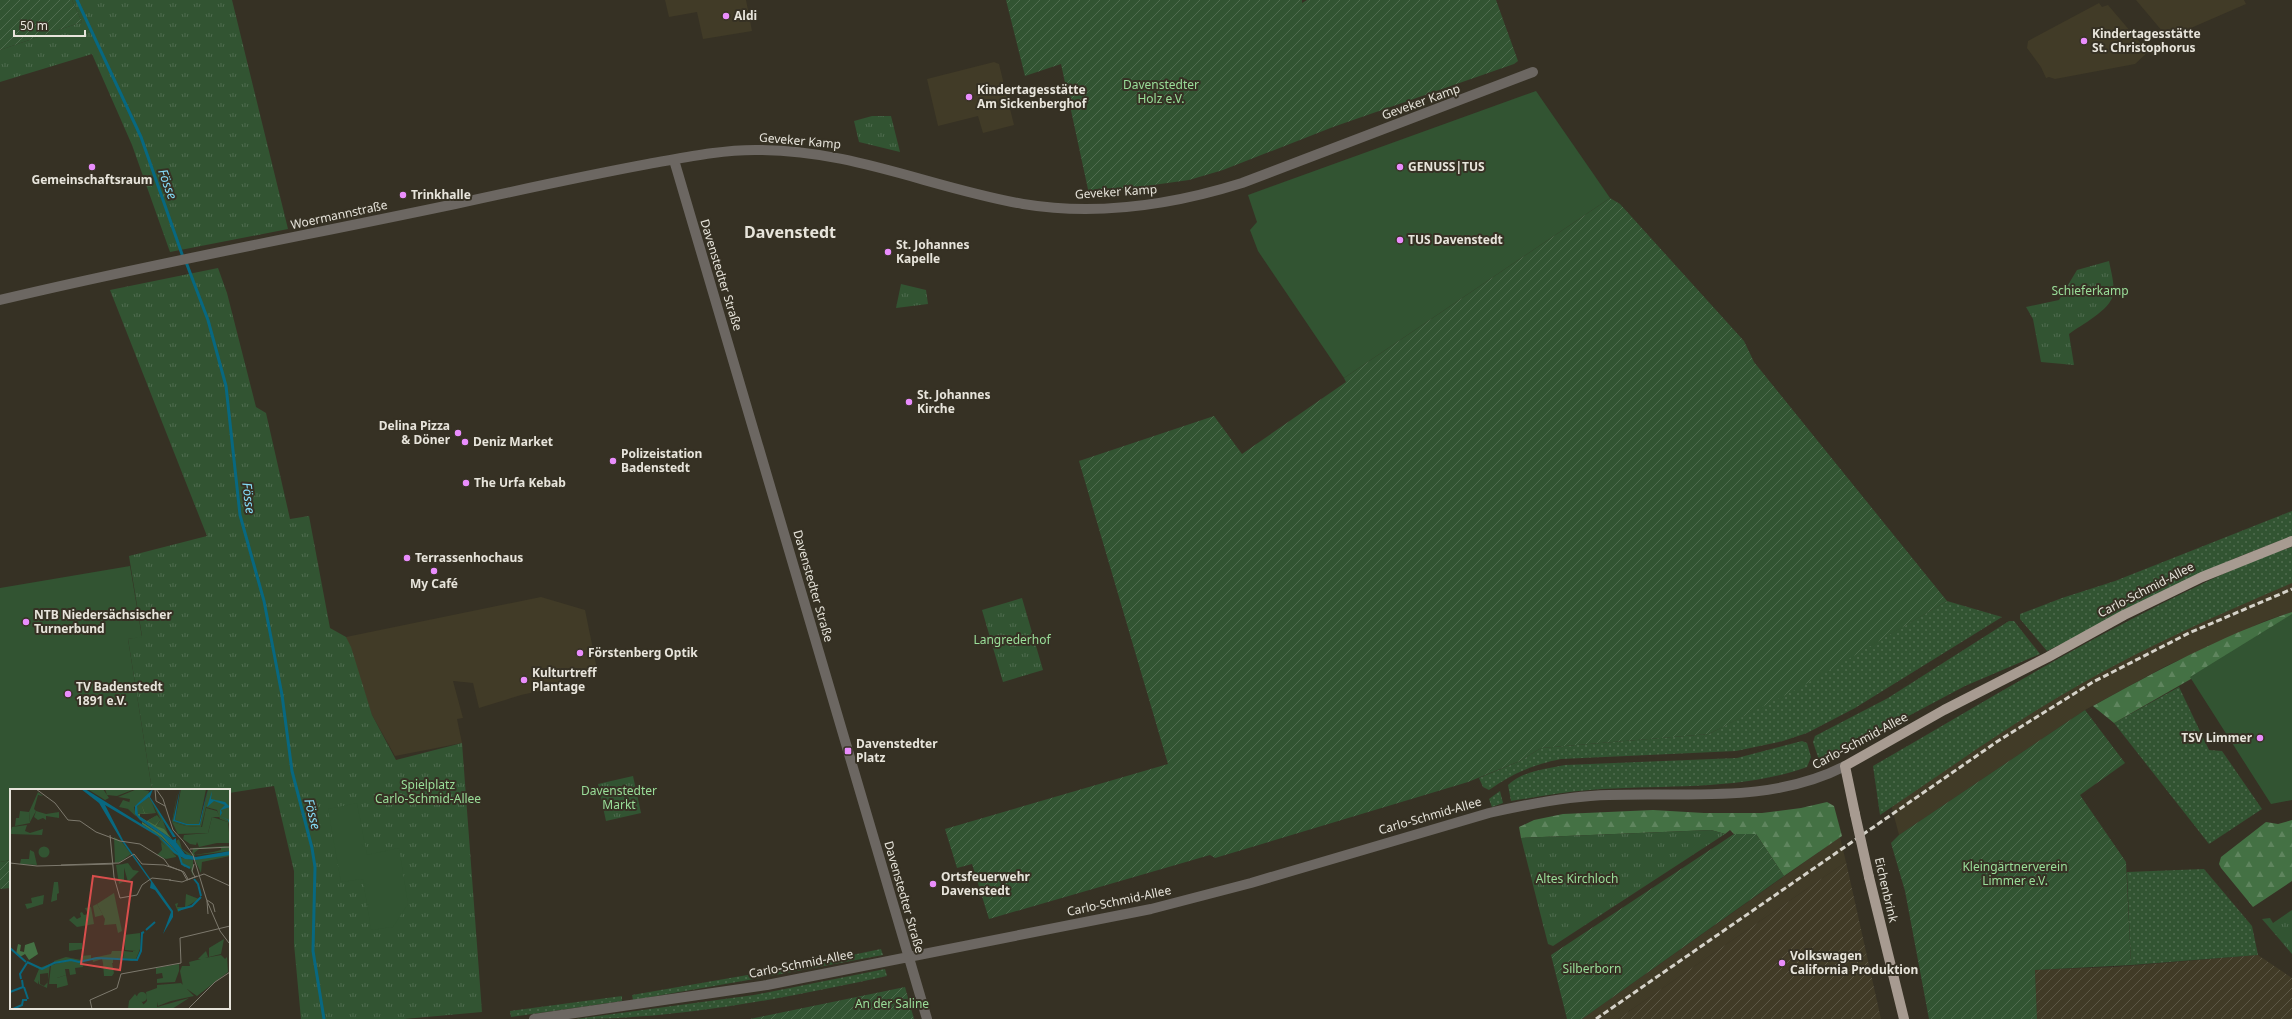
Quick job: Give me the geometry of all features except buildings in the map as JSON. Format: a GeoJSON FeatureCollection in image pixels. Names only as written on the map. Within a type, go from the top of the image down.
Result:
{"type":"FeatureCollection","features":[{"type":"Feature","properties":{"kind":"main road","name":"Carlo-Schmid-Allee"},"geometry":{"type":"LineString","coordinates":[[1844,766],[1944,710],[2156,599],[2202,577],[2292,540]]}},
{"type":"Feature","properties":{"kind":"main road","name":"Eichenbrink"},"geometry":{"type":"LineString","coordinates":[[1844,766],[1869,877],[1904,1019]]}},
{"type":"Feature","properties":{"kind":"street","name":"Geveker Kamp"},"geometry":{"type":"LineString","coordinates":[[684,158],[755,150],[816,154],[864,162],[974,193],[1024,204],[1079,208],[1134,206],[1184,199],[1242,183],[1533,72]]}},
{"type":"Feature","properties":{"kind":"street","name":"Woermannstraße"},"geometry":{"type":"LineString","coordinates":[[0,300],[101,275],[191,259],[605,172],[684,158]]}},
{"type":"Feature","properties":{"kind":"street","name":"Davenstedter Straße"},"geometry":{"type":"LineString","coordinates":[[674,160],[927,1019]]}},
{"type":"Feature","properties":{"kind":"street","name":"Carlo-Schmid-Allee"},"geometry":{"type":"LineString","coordinates":[[534,1019],[766,985],[1136,912],[1201,897],[1489,813],[1527,804],[1580,796],[1759,792],[1810,781],[1844,766]]}},
{"type":"Feature","properties":{"kind":"shaded area"},"geometry":{"type":"Polygon","coordinates":[[[665,0],[746,0],[752,31],[703,39],[697,12],[669,17],[665,0]]]}},
{"type":"Feature","properties":{"kind":"shaded area"},"geometry":{"type":"Polygon","coordinates":[[[2136,0],[2244,0],[2246,4],[2168,38],[2136,0]]]}},
{"type":"Feature","properties":{"kind":"shaded area","name":"Kindertagesstätte St. Christophorus"},"geometry":{"type":"Polygon","coordinates":[[[2099,3],[2102,7],[2108,5],[2148,52],[2135,64],[2055,79],[2049,77],[2046,78],[2041,67],[2027,48],[2028,41],[2099,3]]]}},
{"type":"Feature","properties":{"kind":"shaded area","name":"Kindertagesstätte Am Sickenberghof"},"geometry":{"type":"Polygon","coordinates":[[[994,62],[999,64],[1014,125],[983,133],[978,116],[938,126],[927,79],[994,62]]]}},
{"type":"Feature","properties":{"kind":"shaded area"},"geometry":{"type":"Polygon","coordinates":[[[2292,578],[2292,612],[2265,621],[2166,666],[2085,710],[1899,835],[1889,797],[2017,708],[2292,578]]]}},
{"type":"Feature","properties":{"kind":"shaded area"},"geometry":{"type":"Polygon","coordinates":[[[541,597],[585,610],[597,669],[560,677],[562,686],[521,695],[479,708],[473,683],[453,681],[463,718],[457,719],[462,743],[395,756],[372,715],[346,637],[541,597]]]}},
{"type":"Feature","properties":{"kind":"shaded area"},"geometry":{"type":"Polygon","coordinates":[[[1840,837],[1846,862],[1618,1019],[1582,1019],[1840,837]]]}},
{"type":"Feature","properties":{"kind":"shaded area"},"geometry":{"type":"Polygon","coordinates":[[[1846,862],[1881,1019],[1618,1019],[1846,862]]]}},
{"type":"Feature","properties":{"kind":"shaded area"},"geometry":{"type":"Polygon","coordinates":[[[2258,955],[2292,978],[2292,1019],[2037,1019],[2035,970],[2117,967],[2258,955]]]}},
{"type":"Feature","properties":{"kind":"green space"},"geometry":{"type":"Polygon","coordinates":[[[0,0],[72,0],[82,22],[0,50],[0,0]]]}},
{"type":"Feature","properties":{"kind":"green space"},"geometry":{"type":"Polygon","coordinates":[[[72,0],[232,0],[288,229],[170,252],[132,145],[92,54],[0,82],[0,50],[82,22],[72,0]]]}},
{"type":"Feature","properties":{"kind":"green space","name":"Davenstedter Holz e.V."},"geometry":{"type":"Polygon","coordinates":[[[1006,0],[1302,0],[1302,3],[1307,0],[1496,0],[1518,61],[1514,64],[1333,127],[1223,170],[1189,180],[1089,194],[1061,64],[1025,76],[1006,0]]]}},
{"type":"Feature","properties":{"kind":"green space","name":"TUS Davenstedt"},"geometry":{"type":"Polygon","coordinates":[[[1536,91],[1610,198],[1344,378],[1258,251],[1250,230],[1257,222],[1248,195],[1536,91]]]}},
{"type":"Feature","properties":{"kind":"green space"},"geometry":{"type":"Polygon","coordinates":[[[872,116],[891,116],[900,152],[859,142],[854,121],[872,116]]]}},
{"type":"Feature","properties":{"kind":"green space"},"geometry":{"type":"Polygon","coordinates":[[[1610,198],[1620,204],[1744,341],[1754,362],[1947,601],[1799,688],[1709,734],[1541,748],[1520,761],[1468,782],[1215,858],[1210,855],[989,919],[972,864],[957,868],[945,829],[1168,764],[1079,461],[1214,416],[1242,454],[1346,382],[1344,378],[1610,198]]]}},
{"type":"Feature","properties":{"kind":"green space","name":"Schieferkamp"},"geometry":{"type":"Polygon","coordinates":[[[2109,261],[2113,282],[2113,295],[2111,301],[2101,312],[2069,334],[2074,365],[2041,362],[2033,319],[2026,307],[2059,300],[2077,270],[2109,261]]]}},
{"type":"Feature","properties":{"kind":"green space","name":"Spielplatz Carlo-Schmid-Allee"},"geometry":{"type":"Polygon","coordinates":[[[218,268],[227,293],[256,407],[266,413],[290,519],[309,516],[330,628],[346,637],[351,647],[372,715],[396,760],[462,743],[482,1012],[404,1019],[301,1019],[294,944],[294,871],[274,786],[230,793],[230,789],[152,789],[128,639],[142,636],[129,556],[207,536],[110,290],[218,268]]]}},
{"type":"Feature","properties":{"kind":"green space"},"geometry":{"type":"Polygon","coordinates":[[[901,284],[926,290],[928,304],[896,308],[901,284]]]}},
{"type":"Feature","properties":{"kind":"green space"},"geometry":{"type":"Polygon","coordinates":[[[2292,511],[2292,536],[2233,559],[2047,651],[2020,619],[2020,614],[2062,598],[2115,581],[2292,511]]]}},
{"type":"Feature","properties":{"kind":"green space"},"geometry":{"type":"Polygon","coordinates":[[[2292,547],[2292,583],[2184,631],[2079,685],[2003,732],[1880,815],[1873,766],[2016,683],[2124,623],[2226,573],[2292,547]]]}},
{"type":"Feature","properties":{"kind":"green space","name":"TV Badenstedt 1891 e.V."},"geometry":{"type":"Polygon","coordinates":[[[130,566],[142,637],[128,639],[152,789],[10,789],[10,860],[0,862],[0,588],[130,566]]]}},
{"type":"Feature","properties":{"kind":"green space","name":"Langrederhof"},"geometry":{"type":"Polygon","coordinates":[[[1022,598],[1043,670],[1003,682],[982,610],[1022,598]]]}},
{"type":"Feature","properties":{"kind":"green space"},"geometry":{"type":"Polygon","coordinates":[[[1947,601],[2002,617],[1855,708],[1807,733],[1783,741],[1736,751],[1561,759],[1524,770],[1489,790],[1483,787],[1479,778],[1520,761],[1541,748],[1709,734],[1799,687],[1947,601]]]}},
{"type":"Feature","properties":{"kind":"green space"},"geometry":{"type":"Polygon","coordinates":[[[2292,612],[2292,642],[2217,664],[2114,723],[2093,706],[2191,654],[2241,631],[2292,612]]]}},
{"type":"Feature","properties":{"kind":"green space","name":"TSV Limmer"},"geometry":{"type":"Polygon","coordinates":[[[2292,614],[2292,800],[2271,804],[2190,677],[2292,614]]]}},
{"type":"Feature","properties":{"kind":"green space"},"geometry":{"type":"Polygon","coordinates":[[[2009,621],[2014,621],[2040,654],[1965,686],[1820,763],[1813,742],[1815,736],[1888,698],[2009,621]]]}},
{"type":"Feature","properties":{"kind":"green space"},"geometry":{"type":"Polygon","coordinates":[[[2179,687],[2209,750],[2222,751],[2262,809],[2209,844],[2114,723],[2179,687]]]}},
{"type":"Feature","properties":{"kind":"green space","name":"Kleingärtnerverein Limmer e.V."},"geometry":{"type":"Polygon","coordinates":[[[2085,710],[2125,763],[2080,795],[2126,862],[2131,965],[2035,970],[2037,1019],[1929,1019],[1905,891],[1891,843],[1899,835],[2085,710]]]}},
{"type":"Feature","properties":{"kind":"green space"},"geometry":{"type":"Polygon","coordinates":[[[1802,741],[1807,743],[1811,757],[1807,767],[1781,775],[1754,780],[1700,786],[1590,790],[1511,801],[1508,785],[1514,780],[1527,774],[1542,769],[1565,765],[1737,758],[1802,741]]]}},
{"type":"Feature","properties":{"kind":"green space","name":"Davenstedter Markt"},"geometry":{"type":"Polygon","coordinates":[[[633,776],[641,813],[606,821],[598,784],[633,776]]]}},
{"type":"Feature","properties":{"kind":"green space"},"geometry":{"type":"Polygon","coordinates":[[[1500,791],[1503,803],[1492,807],[1489,799],[1500,791]]]}},
{"type":"Feature","properties":{"kind":"green space"},"geometry":{"type":"Polygon","coordinates":[[[1827,802],[1834,806],[1842,836],[1784,876],[1756,834],[1734,834],[1730,830],[1725,834],[1711,830],[1521,838],[1519,827],[1534,820],[1563,814],[1653,810],[1704,813],[1762,813],[1801,808],[1827,802]]]}},
{"type":"Feature","properties":{"kind":"green space"},"geometry":{"type":"Polygon","coordinates":[[[357,803],[367,855],[399,848],[408,904],[393,927],[371,930],[363,879],[341,882],[328,809],[357,803]]]}},
{"type":"Feature","properties":{"kind":"green space"},"geometry":{"type":"Polygon","coordinates":[[[2292,820],[2292,881],[2253,907],[2221,868],[2219,864],[2221,857],[2266,822],[2278,824],[2292,820]]]}},
{"type":"Feature","properties":{"kind":"green space","name":"Altes Kirchloch"},"geometry":{"type":"Polygon","coordinates":[[[1711,830],[1725,834],[1553,946],[1548,944],[1521,838],[1711,830]]]}},
{"type":"Feature","properties":{"kind":"green space","name":"Silberborn"},"geometry":{"type":"Polygon","coordinates":[[[1734,834],[1756,834],[1784,876],[1582,1019],[1567,1019],[1551,955],[1734,834]]]}},
{"type":"Feature","properties":{"kind":"green space"},"geometry":{"type":"Polygon","coordinates":[[[10,860],[10,888],[0,889],[0,862],[10,860]]]}},
{"type":"Feature","properties":{"kind":"green space"},"geometry":{"type":"Polygon","coordinates":[[[2204,869],[2252,926],[2258,955],[2131,965],[2127,872],[2204,869]]]}},
{"type":"Feature","properties":{"kind":"green space"},"geometry":{"type":"Polygon","coordinates":[[[2292,910],[2292,954],[2262,919],[2270,918],[2273,923],[2292,910]]]}},
{"type":"Feature","properties":{"kind":"green space"},"geometry":{"type":"Polygon","coordinates":[[[881,949],[883,955],[770,976],[769,972],[881,949]]]}},
{"type":"Feature","properties":{"kind":"green space"},"geometry":{"type":"Polygon","coordinates":[[[885,969],[887,976],[733,1006],[655,1015],[576,1019],[754,995],[885,969]]]}},
{"type":"Feature","properties":{"kind":"green space"},"geometry":{"type":"Polygon","coordinates":[[[759,973],[760,978],[633,1000],[632,995],[759,973]]]}},
{"type":"Feature","properties":{"kind":"green space","name":"An der Saline"},"geometry":{"type":"Polygon","coordinates":[[[905,987],[914,1019],[750,1019],[905,987]]]}},
{"type":"Feature","properties":{"kind":"green space"},"geometry":{"type":"Polygon","coordinates":[[[622,996],[622,1001],[511,1017],[510,1011],[622,996]]]}},
{"type":"Feature","properties":{"kind":"waterway","name":"Fösse"},"geometry":{"type":"LineString","coordinates":[[77,0],[141,137],[183,257]]}},
{"type":"Feature","properties":{"kind":"waterway","name":"Fösse"},"geometry":{"type":"LineString","coordinates":[[186,262],[208,320],[226,386],[240,515],[264,601],[282,695],[292,771],[312,848],[315,867],[313,951],[324,1019]]}},
{"type":"Feature","properties":{"kind":"railway"},"geometry":{"type":"LineString","coordinates":[[1596,1019],[1998,741],[2093,682],[2189,633],[2292,589]]}},
{"type":"Feature","properties":{"kind":"place","name":"Aldi"},"geometry":{"type":"Point","coordinates":[726,16]}},
{"type":"Feature","properties":{"kind":"place","name":"Kindertagesstätte St. Christophorus"},"geometry":{"type":"Point","coordinates":[2084,41]}},
{"type":"Feature","properties":{"kind":"place","name":"Kindertagesstätte Am Sickenberghof"},"geometry":{"type":"Point","coordinates":[969,97]}},
{"type":"Feature","properties":{"kind":"place","name":"Gemeinschaftsraum"},"geometry":{"type":"Point","coordinates":[92,167]}},
{"type":"Feature","properties":{"kind":"place","name":"GENUSS|TUS"},"geometry":{"type":"Point","coordinates":[1400,167]}},
{"type":"Feature","properties":{"kind":"place","name":"Trinkhalle"},"geometry":{"type":"Point","coordinates":[403,195]}},
{"type":"Feature","properties":{"kind":"place","name":"TUS Davenstedt"},"geometry":{"type":"Point","coordinates":[1400,240]}},
{"type":"Feature","properties":{"kind":"place","name":"St. Johannes Kapelle"},"geometry":{"type":"Point","coordinates":[888,252]}},
{"type":"Feature","properties":{"kind":"place","name":"St. Johannes Kirche"},"geometry":{"type":"Point","coordinates":[909,402]}},
{"type":"Feature","properties":{"kind":"place","name":"Delina Pizza & Döner"},"geometry":{"type":"Point","coordinates":[458,433]}},
{"type":"Feature","properties":{"kind":"place","name":"Deniz Market"},"geometry":{"type":"Point","coordinates":[465,442]}},
{"type":"Feature","properties":{"kind":"place","name":"Polizeistation Badenstedt"},"geometry":{"type":"Point","coordinates":[613,461]}},
{"type":"Feature","properties":{"kind":"place","name":"The Urfa Kebab"},"geometry":{"type":"Point","coordinates":[466,483]}},
{"type":"Feature","properties":{"kind":"place","name":"Terrassenhochaus"},"geometry":{"type":"Point","coordinates":[407,558]}},
{"type":"Feature","properties":{"kind":"place","name":"My Café"},"geometry":{"type":"Point","coordinates":[434,571]}},
{"type":"Feature","properties":{"kind":"place","name":"NTB Niedersächsischer Turnerbund"},"geometry":{"type":"Point","coordinates":[26,622]}},
{"type":"Feature","properties":{"kind":"place","name":"Förstenberg Optik"},"geometry":{"type":"Point","coordinates":[580,653]}},
{"type":"Feature","properties":{"kind":"place","name":"Kulturtreff Plantage"},"geometry":{"type":"Point","coordinates":[524,680]}},
{"type":"Feature","properties":{"kind":"place","name":"TV Badenstedt 1891 e.V."},"geometry":{"type":"Point","coordinates":[68,694]}},
{"type":"Feature","properties":{"kind":"place","name":"TSV Limmer"},"geometry":{"type":"Point","coordinates":[2260,738]}},
{"type":"Feature","properties":{"kind":"place","name":"Davenstedter Platz"},"geometry":{"type":"Point","coordinates":[848,751]}},
{"type":"Feature","properties":{"kind":"place","name":"Ortsfeuerwehr Davenstedt"},"geometry":{"type":"Point","coordinates":[933,884]}},
{"type":"Feature","properties":{"kind":"place","name":"Volkswagen California Produktion"},"geometry":{"type":"Point","coordinates":[1782,963]}},
{"type":"Feature","properties":{"kind":"district","name":"Davenstedt"},"geometry":{"type":"Point","coordinates":[790,232]}}]}
